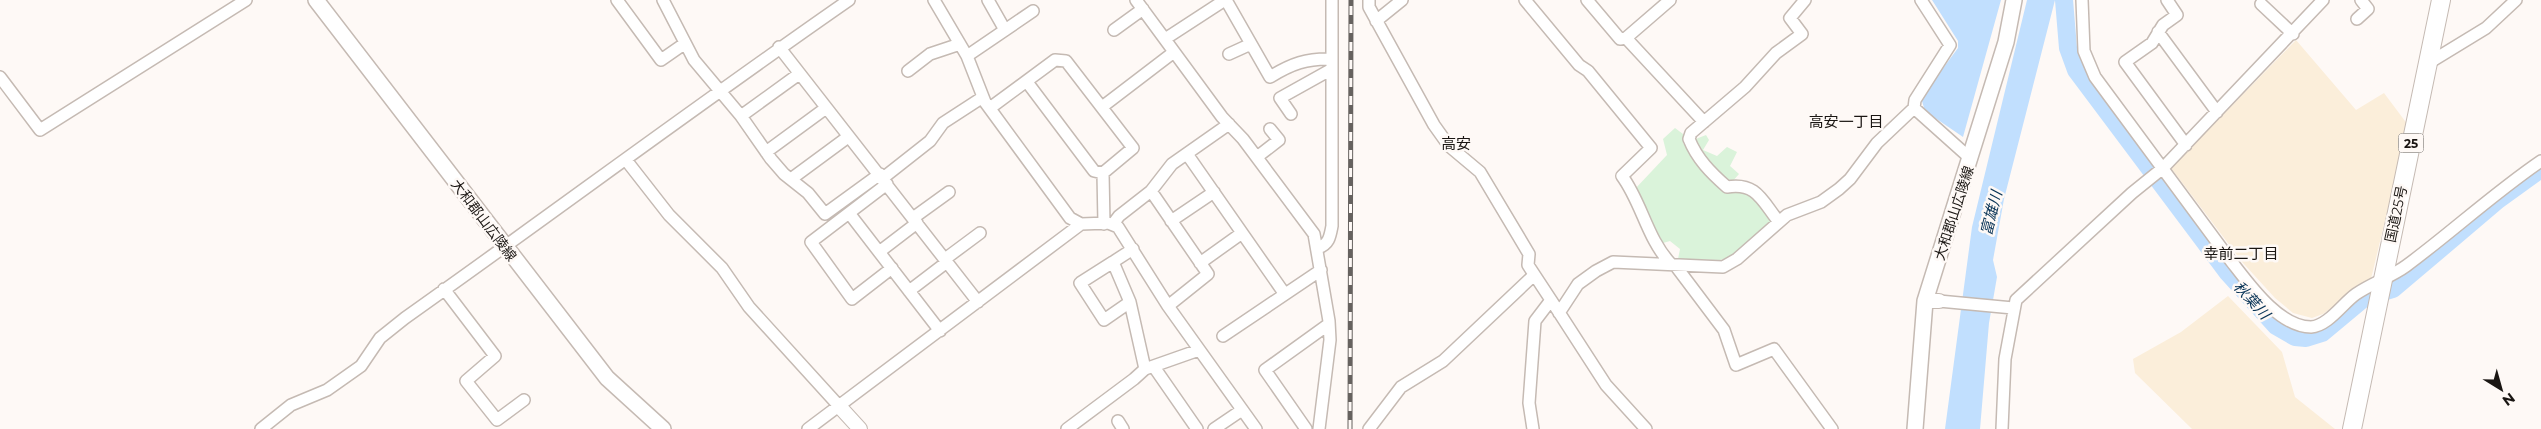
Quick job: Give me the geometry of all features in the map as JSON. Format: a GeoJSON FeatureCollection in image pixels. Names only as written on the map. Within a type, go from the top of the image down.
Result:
{"type":"FeatureCollection","features":[{"type":"Feature","properties":{"kind":"highway","name":"国道25号"},"geometry":{"type":"LineString","coordinates":[[2352,429],[2441,0]]}},
{"type":"Feature","properties":{"kind":"main road","name":"大和郡山広陵線"},"geometry":{"type":"LineString","coordinates":[[316,0],[607,378],[663,429]]}},
{"type":"Feature","properties":{"kind":"main road","name":"大和郡山広陵線"},"geometry":{"type":"LineString","coordinates":[[1915,429],[1932,301],[1971,159],[2006,42],[2014,0]]}},
{"type":"Feature","properties":{"kind":"street"},"geometry":{"type":"LineString","coordinates":[[0,77],[40,130],[246,0]]}},
{"type":"Feature","properties":{"kind":"street"},"geometry":{"type":"LineString","coordinates":[[616,0],[662,60],[684,44]]}},
{"type":"Feature","properties":{"kind":"street"},"geometry":{"type":"LineString","coordinates":[[663,0],[684,44],[694,60],[741,116],[766,152],[790,179],[808,193],[825,214],[883,179]]}},
{"type":"Feature","properties":{"kind":"street"},"geometry":{"type":"LineString","coordinates":[[261,429],[291,405],[327,390],[361,366],[380,338],[389,329],[626,160],[779,47],[848,0]]}},
{"type":"Feature","properties":{"kind":"street"},"geometry":{"type":"LineString","coordinates":[[934,0],[967,56],[990,108],[1070,218],[1081,224],[1108,224],[1118,227],[1168,306],[1256,429]]}},
{"type":"Feature","properties":{"kind":"street"},"geometry":{"type":"LineString","coordinates":[[988,0],[1005,30]]}},
{"type":"Feature","properties":{"kind":"street"},"geometry":{"type":"LineString","coordinates":[[1165,39],[1226,0],[1270,76],[1298,62],[1313,58],[1332,64]]}},
{"type":"Feature","properties":{"kind":"street"},"geometry":{"type":"LineString","coordinates":[[1318,248],[1324,246],[1329,239],[1332,226],[1332,0]]}},
{"type":"Feature","properties":{"kind":"street"},"geometry":{"type":"LineString","coordinates":[[1369,0],[1369,7],[1376,21],[1434,125],[1449,146],[1480,172],[1529,254],[1528,265],[1559,314],[1606,385],[1646,429]]}},
{"type":"Feature","properties":{"kind":"street"},"geometry":{"type":"LineString","coordinates":[[1376,21],[1402,0]]}},
{"type":"Feature","properties":{"kind":"street"},"geometry":{"type":"LineString","coordinates":[[1525,0],[1579,66],[1588,71],[1651,148],[1622,176],[1632,190],[1647,226],[1663,256],[1673,265],[1724,330],[1736,365],[1774,349],[1832,429]]}},
{"type":"Feature","properties":{"kind":"street"},"geometry":{"type":"LineString","coordinates":[[1587,0],[1620,39],[1626,38],[1670,0]]}},
{"type":"Feature","properties":{"kind":"street"},"geometry":{"type":"LineString","coordinates":[[1779,222],[1750,187],[1741,184],[1727,186],[1710,171],[1694,150],[1689,139],[1691,133],[1745,87],[1776,53],[1802,34],[1790,18],[1805,0]]}},
{"type":"Feature","properties":{"kind":"street"},"geometry":{"type":"LineString","coordinates":[[1559,314],[1578,284],[1596,270],[1613,262],[1723,267],[1736,259],[1787,216],[1820,202],[1839,189],[1878,143],[1914,108],[1916,100],[1950,46],[1921,0]]}},
{"type":"Feature","properties":{"kind":"street"},"geometry":{"type":"LineString","coordinates":[[2082,0],[2084,51],[2090,68],[2253,288],[2282,317],[2293,324],[2313,327],[2329,318],[2356,294],[2382,283],[2405,267],[2541,161]]}},
{"type":"Feature","properties":{"kind":"street"},"geometry":{"type":"LineString","coordinates":[[2168,0],[2177,15],[2163,25],[2152,42],[2125,62],[2186,145]]}},
{"type":"Feature","properties":{"kind":"street"},"geometry":{"type":"LineString","coordinates":[[2002,429],[2005,360],[2013,308],[2022,294],[2146,181],[2163,168],[2293,34],[2323,0]]}},
{"type":"Feature","properties":{"kind":"street"},"geometry":{"type":"LineString","coordinates":[[2357,19],[2368,9],[2361,0]]}},
{"type":"Feature","properties":{"kind":"street"},"geometry":{"type":"LineString","coordinates":[[2428,64],[2486,28],[2516,0]]}},
{"type":"Feature","properties":{"kind":"street"},"geometry":{"type":"LineString","coordinates":[[2261,4],[2293,34]]}},
{"type":"Feature","properties":{"kind":"street"},"geometry":{"type":"LineString","coordinates":[[1114,30],[1139,5],[1314,234],[1318,248],[1330,340],[1319,429]]}},
{"type":"Feature","properties":{"kind":"street"},"geometry":{"type":"LineString","coordinates":[[967,56],[1033,11]]}},
{"type":"Feature","properties":{"kind":"street"},"geometry":{"type":"LineString","coordinates":[[2158,32],[2217,112]]}},
{"type":"Feature","properties":{"kind":"street"},"geometry":{"type":"LineString","coordinates":[[1626,38],[1704,122]]}},
{"type":"Feature","properties":{"kind":"street"},"geometry":{"type":"LineString","coordinates":[[908,71],[930,54],[960,44]]}},
{"type":"Feature","properties":{"kind":"street"},"geometry":{"type":"LineString","coordinates":[[1229,54],[1252,44]]}},
{"type":"Feature","properties":{"kind":"street"},"geometry":{"type":"LineString","coordinates":[[779,47],[978,302]]}},
{"type":"Feature","properties":{"kind":"street"},"geometry":{"type":"LineString","coordinates":[[1102,107],[1174,52]]}},
{"type":"Feature","properties":{"kind":"street"},"geometry":{"type":"LineString","coordinates":[[990,108],[1055,60],[1066,61],[1133,148],[1103,173]]}},
{"type":"Feature","properties":{"kind":"street"},"geometry":{"type":"LineString","coordinates":[[1291,114],[1280,98],[1332,64]]}},
{"type":"Feature","properties":{"kind":"street"},"geometry":{"type":"LineString","coordinates":[[741,116],[799,74]]}},
{"type":"Feature","properties":{"kind":"street"},"geometry":{"type":"LineString","coordinates":[[1027,82],[1094,171],[1103,173]]}},
{"type":"Feature","properties":{"kind":"street"},"geometry":{"type":"LineString","coordinates":[[892,268],[852,299],[811,242],[849,213],[883,179],[930,141],[943,123],[984,97]]}},
{"type":"Feature","properties":{"kind":"street"},"geometry":{"type":"LineString","coordinates":[[766,152],[826,108]]}},
{"type":"Feature","properties":{"kind":"street"},"geometry":{"type":"LineString","coordinates":[[1914,108],[1971,159]]}},
{"type":"Feature","properties":{"kind":"street"},"geometry":{"type":"LineString","coordinates":[[1108,224],[1151,191],[1172,164],[1229,124]]}},
{"type":"Feature","properties":{"kind":"street"},"geometry":{"type":"LineString","coordinates":[[1257,157],[1279,140],[1270,129]]}},
{"type":"Feature","properties":{"kind":"street"},"geometry":{"type":"LineString","coordinates":[[790,179],[848,136]]}},
{"type":"Feature","properties":{"kind":"street"},"geometry":{"type":"LineString","coordinates":[[1187,154],[1284,293]]}},
{"type":"Feature","properties":{"kind":"street"},"geometry":{"type":"LineString","coordinates":[[626,160],[669,215],[722,268],[749,307],[860,429]]}},
{"type":"Feature","properties":{"kind":"street"},"geometry":{"type":"LineString","coordinates":[[1103,173],[1108,224]]}},
{"type":"Feature","properties":{"kind":"street"},"geometry":{"type":"LineString","coordinates":[[1151,191],[1208,274],[1168,306]]}},
{"type":"Feature","properties":{"kind":"street"},"geometry":{"type":"LineString","coordinates":[[879,252],[949,192]]}},
{"type":"Feature","properties":{"kind":"street"},"geometry":{"type":"LineString","coordinates":[[1171,221],[1214,192]]}},
{"type":"Feature","properties":{"kind":"street"},"geometry":{"type":"LineString","coordinates":[[849,213],[940,331]]}},
{"type":"Feature","properties":{"kind":"street"},"geometry":{"type":"LineString","coordinates":[[808,429],[1081,224]]}},
{"type":"Feature","properties":{"kind":"street"},"geometry":{"type":"LineString","coordinates":[[909,290],[980,233]]}},
{"type":"Feature","properties":{"kind":"street"},"geometry":{"type":"LineString","coordinates":[[1200,262],[1242,233]]}},
{"type":"Feature","properties":{"kind":"street"},"geometry":{"type":"LineString","coordinates":[[1130,302],[1104,320],[1080,283],[1133,249]]}},
{"type":"Feature","properties":{"kind":"street"},"geometry":{"type":"LineString","coordinates":[[1113,262],[1130,302],[1149,368],[1197,429]]}},
{"type":"Feature","properties":{"kind":"street"},"geometry":{"type":"LineString","coordinates":[[1223,336],[1284,293],[1321,270]]}},
{"type":"Feature","properties":{"kind":"street"},"geometry":{"type":"LineString","coordinates":[[1369,429],[1390,398],[1400,387],[1444,361],[1534,275]]}},
{"type":"Feature","properties":{"kind":"street"},"geometry":{"type":"LineString","coordinates":[[444,289],[495,356],[466,381],[500,423],[524,400]]}},
{"type":"Feature","properties":{"kind":"street"},"geometry":{"type":"LineString","coordinates":[[1533,429],[1529,404],[1535,321],[1551,300]]}},
{"type":"Feature","properties":{"kind":"street"},"geometry":{"type":"LineString","coordinates":[[1932,301],[2013,308]]}},
{"type":"Feature","properties":{"kind":"street"},"geometry":{"type":"LineString","coordinates":[[1306,429],[1265,370],[1329,324]]}},
{"type":"Feature","properties":{"kind":"street"},"geometry":{"type":"LineString","coordinates":[[1067,429],[1149,368],[1199,350]]}},
{"type":"Feature","properties":{"kind":"street"},"geometry":{"type":"LineString","coordinates":[[1214,429],[1242,410]]}},
{"type":"Feature","properties":{"kind":"shaded area"},"geometry":{"type":"Polygon","coordinates":[[[2296,40],[2356,110],[2384,93],[2408,125],[2371,279],[2323,314],[2312,318],[2293,313],[2275,298],[2243,263],[2171,168],[2296,40]]]}},
{"type":"Feature","properties":{"kind":"shaded area"},"geometry":{"type":"Polygon","coordinates":[[[2228,296],[2282,352],[2295,397],[2335,429],[2192,429],[2135,373],[2133,359],[2181,332],[2228,296]]]}},
{"type":"Feature","properties":{"kind":"green space"},"geometry":{"type":"Polygon","coordinates":[[[1675,128],[1683,134],[1683,144],[1706,135],[1709,140],[1703,150],[1717,156],[1727,147],[1737,152],[1730,166],[1739,174],[1731,183],[1750,193],[1774,222],[1732,257],[1720,260],[1678,259],[1680,249],[1670,241],[1663,243],[1635,189],[1667,155],[1663,139],[1675,128]]]}},
{"type":"Feature","properties":{"kind":"water"},"geometry":{"type":"Polygon","coordinates":[[[1932,0],[2001,0],[1963,137],[1925,111],[1921,98],[1958,48],[1958,41],[1932,0]]]}},
{"type":"Feature","properties":{"kind":"water","name":"富雄川"},"geometry":{"type":"Polygon","coordinates":[[[2027,0],[2055,0],[2004,199],[1993,260],[1997,277],[1989,323],[1980,429],[1945,429],[1972,227],[2027,0]]]}},
{"type":"Feature","properties":{"kind":"waterway","name":"秋葉川"},"geometry":{"type":"LineString","coordinates":[[2064,0],[2068,48],[2076,70],[2228,273],[2276,326],[2295,337],[2306,338],[2322,333],[2364,298],[2393,289],[2498,200],[2541,169]]}},
{"type":"Feature","properties":{"kind":"railway"},"geometry":{"type":"LineString","coordinates":[[1350,429],[1351,0]]}},
{"type":"Feature","properties":{"kind":"district","name":"高安一丁目"},"geometry":{"type":"Point","coordinates":[1846,121]}},
{"type":"Feature","properties":{"kind":"district","name":"高安"},"geometry":{"type":"Point","coordinates":[1456,143]}},
{"type":"Feature","properties":{"kind":"district","name":"幸前二丁目"},"geometry":{"type":"Point","coordinates":[2241,253]}}]}
